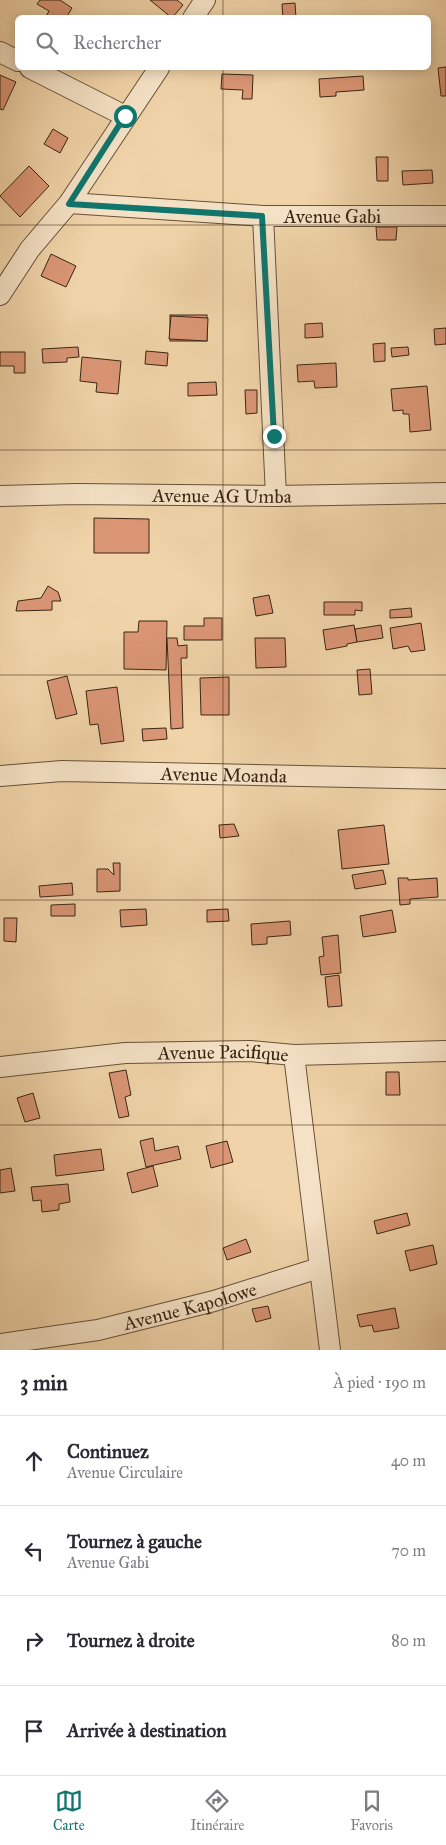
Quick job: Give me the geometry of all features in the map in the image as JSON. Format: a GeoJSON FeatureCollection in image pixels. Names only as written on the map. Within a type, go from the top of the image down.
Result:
{"type":"FeatureCollection","features":[{"type":"Feature","properties":{"kind":"street"},"geometry":{"type":"LineString","coordinates":[[195,15],[205,0]]}},
{"type":"Feature","properties":{"kind":"street"},"geometry":{"type":"LineString","coordinates":[[0,52],[15,60]]}},
{"type":"Feature","properties":{"kind":"street"},"geometry":{"type":"LineString","coordinates":[[34,70],[125,116]]}},
{"type":"Feature","properties":{"kind":"street"},"geometry":{"type":"LineString","coordinates":[[0,295],[30,249],[69,204],[157,70]]}},
{"type":"Feature","properties":{"kind":"street","name":"Avenue Gabi"},"geometry":{"type":"LineString","coordinates":[[69,204],[262,216],[446,216]]}},
{"type":"Feature","properties":{"kind":"street"},"geometry":{"type":"LineString","coordinates":[[262,216],[276,496]]}},
{"type":"Feature","properties":{"kind":"street","name":"Avenue AG Umba"},"geometry":{"type":"LineString","coordinates":[[0,496],[178,493],[276,496],[446,493]]}},
{"type":"Feature","properties":{"kind":"street","name":"Avenue Moanda"},"geometry":{"type":"LineString","coordinates":[[0,776],[62,772],[446,779]]}},
{"type":"Feature","properties":{"kind":"street","name":"Avenue Pacifique"},"geometry":{"type":"LineString","coordinates":[[0,1066],[125,1053],[250,1051],[294,1055],[446,1051]]}},
{"type":"Feature","properties":{"kind":"street"},"geometry":{"type":"LineString","coordinates":[[294,1055],[330,1350]]}},
{"type":"Feature","properties":{"kind":"street","name":"Avenue Kapolowe"},"geometry":{"type":"LineString","coordinates":[[0,1344],[98,1330],[214,1301],[319,1268]]}},
{"type":"Feature","properties":{"kind":"building"},"geometry":{"type":"Polygon","coordinates":[[[40,0],[60,0],[72,8],[68,15],[47,15],[49,11],[37,4],[40,0]]]}},
{"type":"Feature","properties":{"kind":"building"},"geometry":{"type":"Polygon","coordinates":[[[150,0],[177,0],[183,5],[175,15],[168,15],[150,0]]]}},
{"type":"Feature","properties":{"kind":"building"},"geometry":{"type":"Polygon","coordinates":[[[295,3],[296,15],[283,15],[282,4],[295,3]]]}},
{"type":"Feature","properties":{"kind":"building"},"geometry":{"type":"Polygon","coordinates":[[[446,67],[446,96],[441,96],[438,68],[446,67]]]}},
{"type":"Feature","properties":{"kind":"building"},"geometry":{"type":"Polygon","coordinates":[[[222,74],[253,75],[252,99],[242,99],[243,90],[221,89],[222,74]]]}},
{"type":"Feature","properties":{"kind":"building"},"geometry":{"type":"Polygon","coordinates":[[[0,75],[16,82],[3,110],[0,109],[0,75]]]}},
{"type":"Feature","properties":{"kind":"building"},"geometry":{"type":"Polygon","coordinates":[[[363,76],[364,90],[336,92],[336,96],[320,97],[319,79],[363,76]]]}},
{"type":"Feature","properties":{"kind":"building"},"geometry":{"type":"Polygon","coordinates":[[[53,129],[68,138],[60,153],[44,144],[53,129]]]}},
{"type":"Feature","properties":{"kind":"building"},"geometry":{"type":"Polygon","coordinates":[[[376,157],[388,157],[388,181],[377,181],[376,157]]]}},
{"type":"Feature","properties":{"kind":"building"},"geometry":{"type":"Polygon","coordinates":[[[29,166],[49,186],[20,217],[0,196],[29,166]]]}},
{"type":"Feature","properties":{"kind":"building"},"geometry":{"type":"Polygon","coordinates":[[[432,170],[433,183],[403,185],[402,171],[432,170]]]}},
{"type":"Feature","properties":{"kind":"building"},"geometry":{"type":"Polygon","coordinates":[[[376,227],[397,227],[396,240],[377,240],[376,227]]]}},
{"type":"Feature","properties":{"kind":"building"},"geometry":{"type":"Polygon","coordinates":[[[51,254],[76,266],[66,287],[41,276],[51,254]]]}},
{"type":"Feature","properties":{"kind":"building"},"geometry":{"type":"Polygon","coordinates":[[[170,315],[207,315],[207,341],[170,341],[170,315]]]}},
{"type":"Feature","properties":{"kind":"building"},"geometry":{"type":"Polygon","coordinates":[[[171,316],[208,318],[207,341],[169,339],[171,316]]]}},
{"type":"Feature","properties":{"kind":"building"},"geometry":{"type":"Polygon","coordinates":[[[322,323],[323,337],[305,338],[305,324],[322,323]]]}},
{"type":"Feature","properties":{"kind":"building"},"geometry":{"type":"Polygon","coordinates":[[[446,328],[446,344],[435,345],[434,329],[446,328]]]}},
{"type":"Feature","properties":{"kind":"building"},"geometry":{"type":"Polygon","coordinates":[[[385,343],[385,361],[374,362],[373,344],[385,343]]]}},
{"type":"Feature","properties":{"kind":"building"},"geometry":{"type":"Polygon","coordinates":[[[78,347],[79,357],[67,358],[67,362],[43,363],[42,349],[78,347]]]}},
{"type":"Feature","properties":{"kind":"building"},"geometry":{"type":"Polygon","coordinates":[[[408,347],[409,355],[392,357],[391,348],[408,347]]]}},
{"type":"Feature","properties":{"kind":"building"},"geometry":{"type":"Polygon","coordinates":[[[146,351],[168,353],[167,366],[145,364],[146,351]]]}},
{"type":"Feature","properties":{"kind":"building"},"geometry":{"type":"Polygon","coordinates":[[[0,352],[25,352],[25,373],[14,373],[14,366],[0,366],[0,352]]]}},
{"type":"Feature","properties":{"kind":"building"},"geometry":{"type":"Polygon","coordinates":[[[82,357],[121,361],[118,394],[96,392],[97,383],[80,381],[82,357]]]}},
{"type":"Feature","properties":{"kind":"building"},"geometry":{"type":"Polygon","coordinates":[[[336,363],[337,387],[315,388],[314,381],[298,382],[297,365],[336,363]]]}},
{"type":"Feature","properties":{"kind":"building"},"geometry":{"type":"Polygon","coordinates":[[[216,382],[217,395],[188,396],[188,383],[216,382]]]}},
{"type":"Feature","properties":{"kind":"building"},"geometry":{"type":"Polygon","coordinates":[[[427,386],[431,430],[410,432],[409,414],[403,414],[403,410],[393,411],[391,389],[427,386]]]}},
{"type":"Feature","properties":{"kind":"building"},"geometry":{"type":"Polygon","coordinates":[[[245,390],[257,390],[257,413],[246,414],[245,390]]]}},
{"type":"Feature","properties":{"kind":"building"},"geometry":{"type":"Polygon","coordinates":[[[94,518],[149,519],[149,553],[94,553],[94,518]]]}},
{"type":"Feature","properties":{"kind":"building"},"geometry":{"type":"Polygon","coordinates":[[[48,586],[58,592],[61,601],[52,601],[52,610],[16,611],[18,601],[41,598],[48,586]]]}},
{"type":"Feature","properties":{"kind":"building"},"geometry":{"type":"Polygon","coordinates":[[[269,595],[273,613],[256,616],[253,598],[269,595]]]}},
{"type":"Feature","properties":{"kind":"building"},"geometry":{"type":"Polygon","coordinates":[[[324,602],[362,602],[362,611],[355,610],[355,615],[324,615],[324,602]]]}},
{"type":"Feature","properties":{"kind":"building"},"geometry":{"type":"Polygon","coordinates":[[[411,608],[412,617],[390,618],[390,610],[411,608]]]}},
{"type":"Feature","properties":{"kind":"building"},"geometry":{"type":"Polygon","coordinates":[[[204,618],[222,618],[222,640],[184,640],[184,626],[204,626],[204,618]]]}},
{"type":"Feature","properties":{"kind":"building"},"geometry":{"type":"Polygon","coordinates":[[[139,621],[167,621],[166,670],[124,669],[124,632],[138,632],[139,621]]]}},
{"type":"Feature","properties":{"kind":"building"},"geometry":{"type":"Polygon","coordinates":[[[421,623],[425,650],[411,652],[408,646],[393,649],[390,628],[421,623]]]}},
{"type":"Feature","properties":{"kind":"building"},"geometry":{"type":"Polygon","coordinates":[[[354,625],[357,642],[326,650],[323,630],[354,625]]]}},
{"type":"Feature","properties":{"kind":"building"},"geometry":{"type":"Polygon","coordinates":[[[381,625],[383,638],[357,642],[355,629],[381,625]]]}},
{"type":"Feature","properties":{"kind":"building"},"geometry":{"type":"Polygon","coordinates":[[[167,638],[177,638],[178,646],[187,645],[187,658],[181,658],[183,728],[171,729],[167,638]]]}},
{"type":"Feature","properties":{"kind":"building"},"geometry":{"type":"Polygon","coordinates":[[[255,638],[285,638],[286,667],[256,668],[255,638]]]}},
{"type":"Feature","properties":{"kind":"building"},"geometry":{"type":"Polygon","coordinates":[[[370,669],[372,694],[359,695],[357,670],[370,669]]]}},
{"type":"Feature","properties":{"kind":"building"},"geometry":{"type":"Polygon","coordinates":[[[67,676],[77,714],[56,719],[47,681],[67,676]]]}},
{"type":"Feature","properties":{"kind":"building"},"geometry":{"type":"Polygon","coordinates":[[[229,677],[229,715],[201,715],[200,678],[229,677]]]}},
{"type":"Feature","properties":{"kind":"building"},"geometry":{"type":"Polygon","coordinates":[[[117,687],[124,741],[101,744],[98,724],[90,725],[86,691],[117,687]]]}},
{"type":"Feature","properties":{"kind":"building"},"geometry":{"type":"Polygon","coordinates":[[[166,728],[167,739],[143,741],[142,729],[166,728]]]}},
{"type":"Feature","properties":{"kind":"building"},"geometry":{"type":"Polygon","coordinates":[[[234,824],[239,836],[220,838],[219,825],[234,824]]]}},
{"type":"Feature","properties":{"kind":"building"},"geometry":{"type":"Polygon","coordinates":[[[384,825],[389,864],[342,869],[338,830],[384,825]]]}},
{"type":"Feature","properties":{"kind":"building"},"geometry":{"type":"Polygon","coordinates":[[[113,863],[120,863],[120,891],[97,892],[97,869],[108,869],[114,875],[113,863]]]}},
{"type":"Feature","properties":{"kind":"building"},"geometry":{"type":"Polygon","coordinates":[[[383,870],[386,884],[355,889],[352,875],[383,870]]]}},
{"type":"Feature","properties":{"kind":"building"},"geometry":{"type":"Polygon","coordinates":[[[398,878],[408,878],[408,880],[437,878],[438,897],[410,899],[410,904],[400,905],[398,878]]]}},
{"type":"Feature","properties":{"kind":"building"},"geometry":{"type":"Polygon","coordinates":[[[72,883],[73,895],[40,897],[39,886],[72,883]]]}},
{"type":"Feature","properties":{"kind":"building"},"geometry":{"type":"Polygon","coordinates":[[[75,904],[75,916],[51,916],[51,905],[75,904]]]}},
{"type":"Feature","properties":{"kind":"building"},"geometry":{"type":"Polygon","coordinates":[[[146,909],[147,925],[121,927],[120,910],[146,909]]]}},
{"type":"Feature","properties":{"kind":"building"},"geometry":{"type":"Polygon","coordinates":[[[228,909],[229,921],[207,922],[207,910],[228,909]]]}},
{"type":"Feature","properties":{"kind":"building"},"geometry":{"type":"Polygon","coordinates":[[[392,910],[396,932],[363,937],[360,916],[392,910]]]}},
{"type":"Feature","properties":{"kind":"building"},"geometry":{"type":"Polygon","coordinates":[[[4,918],[17,918],[16,942],[4,941],[4,918]]]}},
{"type":"Feature","properties":{"kind":"building"},"geometry":{"type":"Polygon","coordinates":[[[290,921],[291,935],[267,937],[267,944],[252,945],[251,924],[290,921]]]}},
{"type":"Feature","properties":{"kind":"building"},"geometry":{"type":"Polygon","coordinates":[[[338,935],[341,973],[321,975],[319,957],[324,956],[322,937],[338,935]]]}},
{"type":"Feature","properties":{"kind":"building"},"geometry":{"type":"Polygon","coordinates":[[[339,975],[342,1006],[328,1007],[325,977],[339,975]]]}},
{"type":"Feature","properties":{"kind":"building"},"geometry":{"type":"Polygon","coordinates":[[[126,1070],[131,1095],[125,1097],[129,1116],[119,1118],[109,1073],[126,1070]]]}},
{"type":"Feature","properties":{"kind":"building"},"geometry":{"type":"Polygon","coordinates":[[[386,1072],[399,1072],[400,1095],[386,1095],[386,1072]]]}},
{"type":"Feature","properties":{"kind":"building"},"geometry":{"type":"Polygon","coordinates":[[[33,1093],[40,1118],[25,1122],[17,1098],[33,1093]]]}},
{"type":"Feature","properties":{"kind":"building"},"geometry":{"type":"Polygon","coordinates":[[[153,1138],[155,1151],[178,1146],[181,1159],[146,1167],[140,1141],[153,1138]]]}},
{"type":"Feature","properties":{"kind":"building"},"geometry":{"type":"Polygon","coordinates":[[[227,1141],[233,1162],[211,1168],[206,1146],[227,1141]]]}},
{"type":"Feature","properties":{"kind":"building"},"geometry":{"type":"Polygon","coordinates":[[[101,1149],[104,1170],[56,1176],[54,1155],[101,1149]]]}},
{"type":"Feature","properties":{"kind":"building"},"geometry":{"type":"Polygon","coordinates":[[[153,1166],[158,1186],[132,1193],[127,1173],[153,1166]]]}},
{"type":"Feature","properties":{"kind":"building"},"geometry":{"type":"Polygon","coordinates":[[[11,1168],[15,1191],[0,1193],[0,1170],[11,1168]]]}},
{"type":"Feature","properties":{"kind":"building"},"geometry":{"type":"Polygon","coordinates":[[[68,1184],[70,1202],[59,1204],[59,1210],[42,1212],[41,1200],[33,1201],[31,1187],[68,1184]]]}},
{"type":"Feature","properties":{"kind":"building"},"geometry":{"type":"Polygon","coordinates":[[[407,1213],[410,1225],[377,1234],[374,1221],[407,1213]]]}},
{"type":"Feature","properties":{"kind":"building"},"geometry":{"type":"Polygon","coordinates":[[[246,1239],[251,1252],[227,1260],[223,1248],[246,1239]]]}},
{"type":"Feature","properties":{"kind":"building"},"geometry":{"type":"Polygon","coordinates":[[[433,1245],[437,1264],[410,1271],[405,1251],[433,1245]]]}},
{"type":"Feature","properties":{"kind":"building"},"geometry":{"type":"Polygon","coordinates":[[[268,1306],[271,1318],[256,1322],[252,1309],[268,1306]]]}},
{"type":"Feature","properties":{"kind":"building"},"geometry":{"type":"Polygon","coordinates":[[[395,1308],[399,1328],[374,1332],[372,1325],[360,1327],[357,1315],[395,1308]]]}},
{"type":"Feature","properties":{"kind":"route"},"geometry":{"type":"LineString","coordinates":[[125,116],[69,204],[262,216],[274,436]]}}]}
